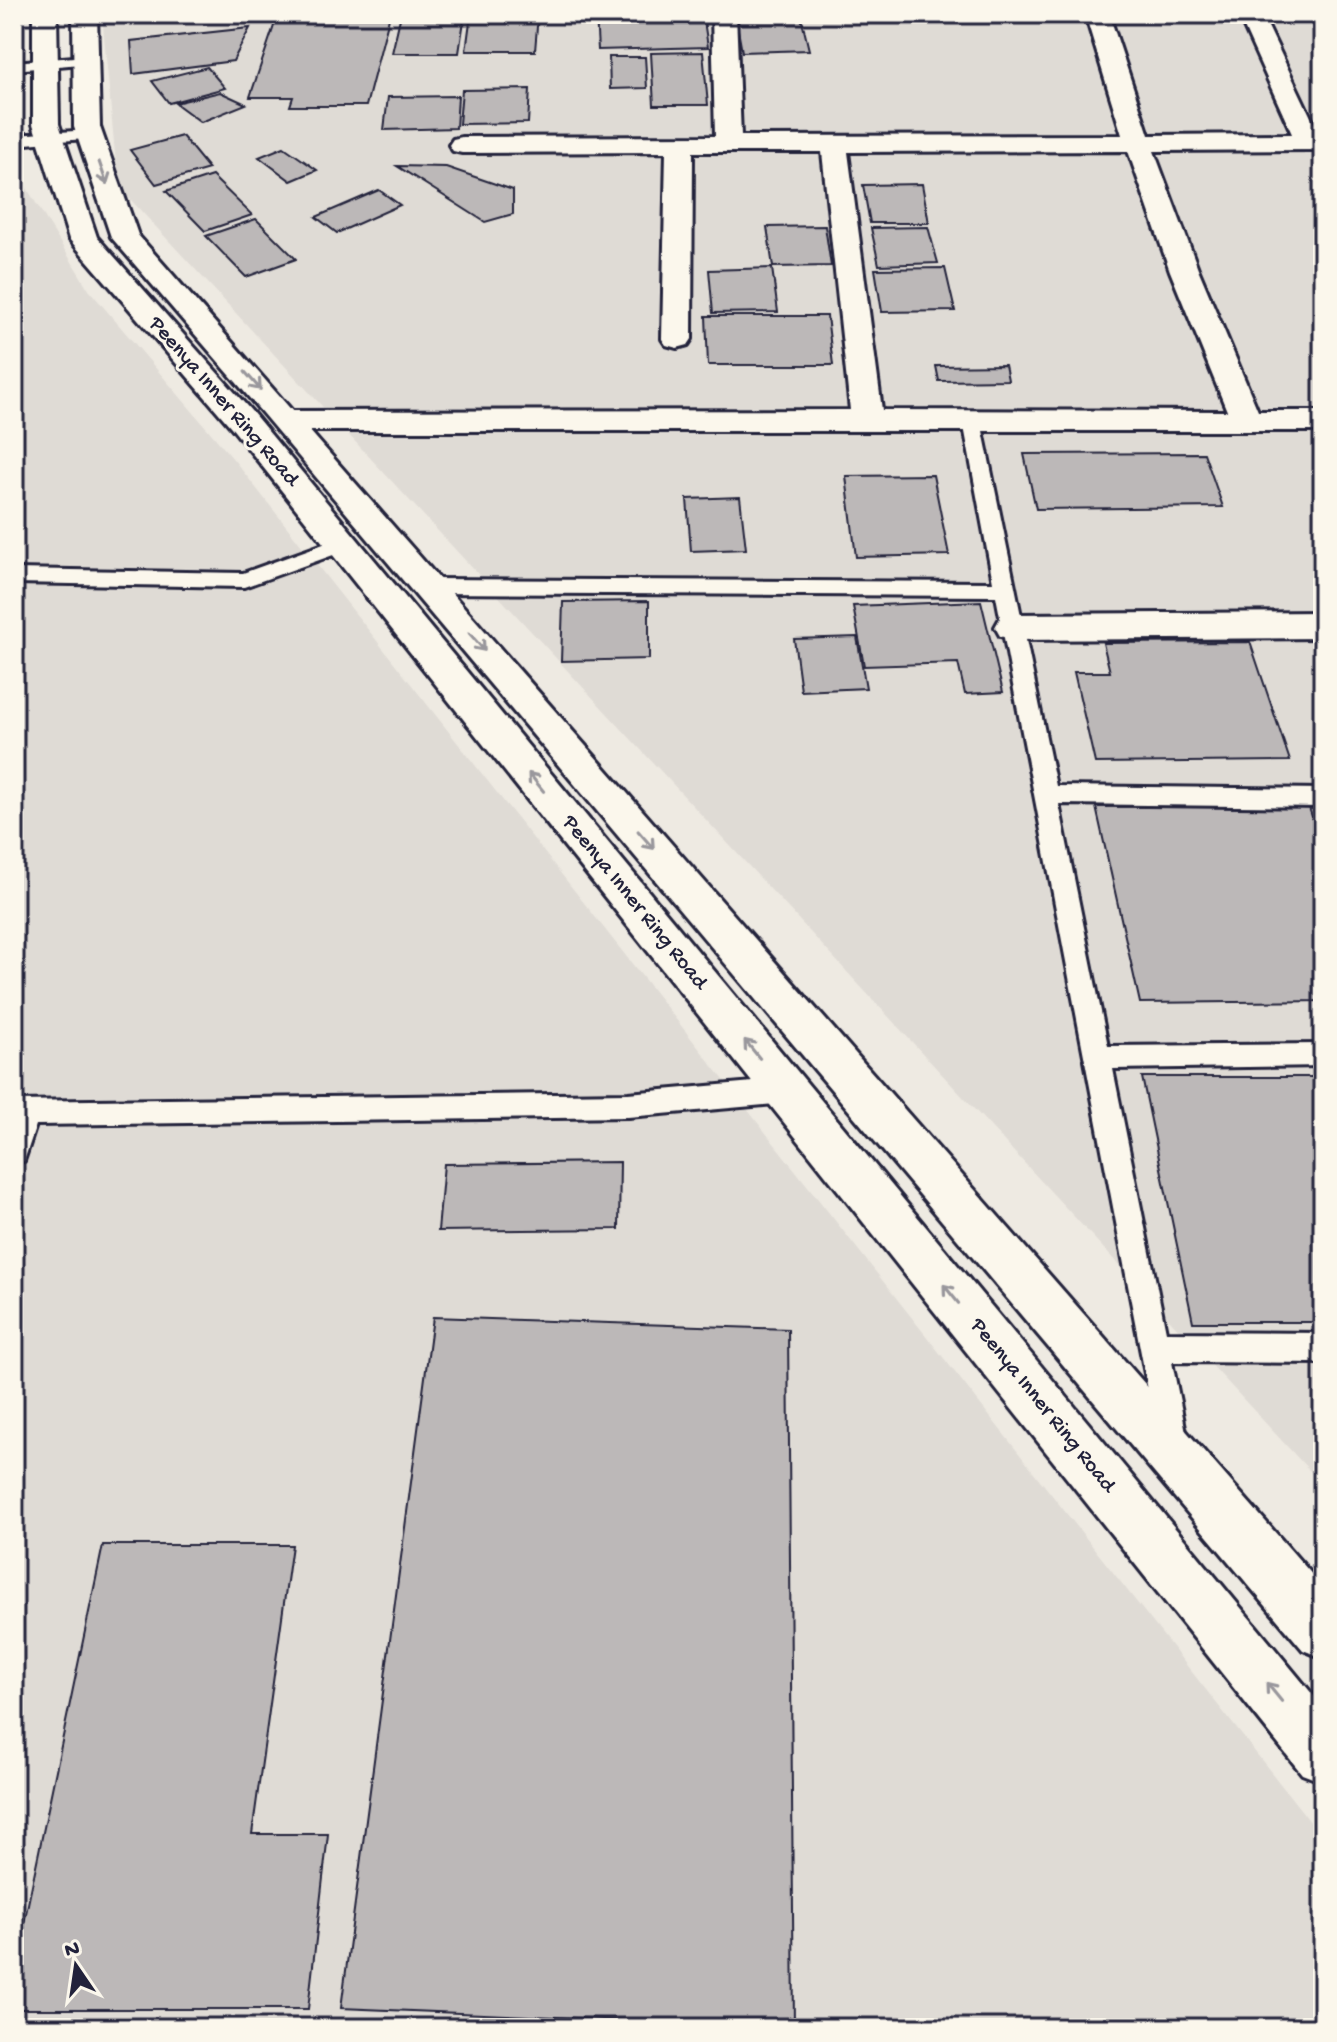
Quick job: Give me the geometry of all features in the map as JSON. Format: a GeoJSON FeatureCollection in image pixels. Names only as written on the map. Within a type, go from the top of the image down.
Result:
{"type":"FeatureCollection","features":[{"type":"Feature","properties":{"kind":"street","name":"Peenya Inner Ring Road"},"geometry":{"type":"LineString","coordinates":[[45,14],[30,65],[83,239],[242,420],[1323,1753]]}},
{"type":"Feature","properties":{"kind":"street","name":"Peenya Inner Ring Road"},"geometry":{"type":"LineString","coordinates":[[52,138],[87,127],[85,14]]}},
{"type":"Feature","properties":{"kind":"street"},"geometry":{"type":"LineString","coordinates":[[724,14],[728,144]]}},
{"type":"Feature","properties":{"kind":"street"},"geometry":{"type":"LineString","coordinates":[[1097,14],[1136,142],[1206,330],[1247,421]]}},
{"type":"Feature","properties":{"kind":"street"},"geometry":{"type":"LineString","coordinates":[[462,145],[1316,142],[1250,14]]}},
{"type":"Feature","properties":{"kind":"street","name":"Peenya Inner Ring Road"},"geometry":{"type":"LineString","coordinates":[[52,138],[125,237],[287,421],[1323,1630]]}},
{"type":"Feature","properties":{"kind":"street"},"geometry":{"type":"LineString","coordinates":[[677,339],[680,144]]}},
{"type":"Feature","properties":{"kind":"street"},"geometry":{"type":"LineString","coordinates":[[834,144],[867,421]]}},
{"type":"Feature","properties":{"kind":"street"},"geometry":{"type":"LineString","coordinates":[[287,421],[1323,421]]}},
{"type":"Feature","properties":{"kind":"street"},"geometry":{"type":"LineString","coordinates":[[1013,627],[1323,625]]}},
{"type":"Feature","properties":{"kind":"lane"},"geometry":{"type":"LineString","coordinates":[[30,65],[86,60]]}},
{"type":"Feature","properties":{"kind":"lane"},"geometry":{"type":"LineString","coordinates":[[972,421],[1176,1459]]}},
{"type":"Feature","properties":{"kind":"lane"},"geometry":{"type":"LineString","coordinates":[[14,576],[244,580],[343,544]]}},
{"type":"Feature","properties":{"kind":"lane"},"geometry":{"type":"LineString","coordinates":[[428,586],[1006,589]]}},
{"type":"Feature","properties":{"kind":"lane"},"geometry":{"type":"LineString","coordinates":[[1046,795],[1323,798]]}},
{"type":"Feature","properties":{"kind":"lane"},"geometry":{"type":"LineString","coordinates":[[1097,1058],[1323,1055]]}},
{"type":"Feature","properties":{"kind":"lane"},"geometry":{"type":"LineString","coordinates":[[14,1152],[20,1113],[628,1105],[786,1091]]}},
{"type":"Feature","properties":{"kind":"lane"},"geometry":{"type":"LineString","coordinates":[[1154,1347],[1323,1348]]}},
{"type":"Feature","properties":{"kind":"shaded area"},"geometry":{"type":"Polygon","coordinates":[[[102,14],[1323,14],[1323,1485],[118,186],[102,14]]]}},
{"type":"Feature","properties":{"kind":"shaded area"},"geometry":{"type":"Polygon","coordinates":[[[14,167],[89,290],[234,460],[1323,1838],[1323,2028],[14,2028],[14,167]]]}},
{"type":"Feature","properties":{"kind":"building"},"geometry":{"type":"Polygon","coordinates":[[[278,14],[390,14],[366,106],[290,106],[293,97],[250,97],[278,14]]]}},
{"type":"Feature","properties":{"kind":"building"},"geometry":{"type":"Polygon","coordinates":[[[401,14],[465,14],[459,53],[392,53],[401,14]]]}},
{"type":"Feature","properties":{"kind":"building"},"geometry":{"type":"Polygon","coordinates":[[[471,14],[538,14],[535,51],[466,51],[471,14]]]}},
{"type":"Feature","properties":{"kind":"building"},"geometry":{"type":"Polygon","coordinates":[[[596,14],[703,14],[708,47],[598,50],[596,14]]]}},
{"type":"Feature","properties":{"kind":"building"},"geometry":{"type":"Polygon","coordinates":[[[801,17],[809,50],[742,52],[736,19],[801,17]]]}},
{"type":"Feature","properties":{"kind":"building"},"geometry":{"type":"Polygon","coordinates":[[[250,28],[233,61],[133,74],[131,41],[250,28]]]}},
{"type":"Feature","properties":{"kind":"building"},"geometry":{"type":"Polygon","coordinates":[[[703,52],[708,105],[654,105],[651,53],[703,52]]]}},
{"type":"Feature","properties":{"kind":"building"},"geometry":{"type":"Polygon","coordinates":[[[609,57],[645,57],[647,88],[610,89],[609,57]]]}},
{"type":"Feature","properties":{"kind":"building"},"geometry":{"type":"Polygon","coordinates":[[[207,67],[225,88],[169,103],[152,81],[207,67]]]}},
{"type":"Feature","properties":{"kind":"building"},"geometry":{"type":"Polygon","coordinates":[[[530,89],[528,123],[459,124],[462,90],[530,89]]]}},
{"type":"Feature","properties":{"kind":"building"},"geometry":{"type":"Polygon","coordinates":[[[220,92],[246,104],[201,122],[175,103],[220,92]]]}},
{"type":"Feature","properties":{"kind":"building"},"geometry":{"type":"Polygon","coordinates":[[[458,96],[456,128],[384,130],[388,97],[458,96]]]}},
{"type":"Feature","properties":{"kind":"building"},"geometry":{"type":"Polygon","coordinates":[[[182,136],[209,169],[156,184],[130,150],[182,136]]]}},
{"type":"Feature","properties":{"kind":"building"},"geometry":{"type":"Polygon","coordinates":[[[284,147],[317,170],[291,181],[259,157],[284,147]]]}},
{"type":"Feature","properties":{"kind":"building"},"geometry":{"type":"Polygon","coordinates":[[[397,166],[446,167],[513,190],[513,214],[485,222],[397,166]]]}},
{"type":"Feature","properties":{"kind":"building"},"geometry":{"type":"Polygon","coordinates":[[[212,176],[252,215],[205,231],[166,191],[212,176]]]}},
{"type":"Feature","properties":{"kind":"building"},"geometry":{"type":"Polygon","coordinates":[[[922,184],[929,223],[870,223],[863,185],[922,184]]]}},
{"type":"Feature","properties":{"kind":"building"},"geometry":{"type":"Polygon","coordinates":[[[379,190],[400,205],[337,233],[316,217],[379,190]]]}},
{"type":"Feature","properties":{"kind":"building"},"geometry":{"type":"Polygon","coordinates":[[[256,219],[296,259],[246,277],[206,236],[256,219]]]}},
{"type":"Feature","properties":{"kind":"building"},"geometry":{"type":"Polygon","coordinates":[[[825,226],[831,266],[773,267],[767,227],[825,226]]]}},
{"type":"Feature","properties":{"kind":"building"},"geometry":{"type":"Polygon","coordinates":[[[928,227],[938,263],[879,265],[871,228],[928,227]]]}},
{"type":"Feature","properties":{"kind":"building"},"geometry":{"type":"Polygon","coordinates":[[[772,268],[778,312],[713,313],[709,270],[772,268]]]}},
{"type":"Feature","properties":{"kind":"building"},"geometry":{"type":"Polygon","coordinates":[[[945,268],[955,311],[882,312],[875,269],[945,268]]]}},
{"type":"Feature","properties":{"kind":"building"},"geometry":{"type":"Polygon","coordinates":[[[706,316],[827,316],[833,365],[708,365],[706,316]]]}},
{"type":"Feature","properties":{"kind":"building"},"geometry":{"type":"Polygon","coordinates":[[[1005,365],[1008,380],[939,381],[936,366],[1005,365]]]}},
{"type":"Feature","properties":{"kind":"building"},"geometry":{"type":"Polygon","coordinates":[[[1204,453],[1223,507],[1036,509],[1024,454],[1204,453]]]}},
{"type":"Feature","properties":{"kind":"building"},"geometry":{"type":"Polygon","coordinates":[[[933,475],[949,555],[856,557],[846,476],[933,475]]]}},
{"type":"Feature","properties":{"kind":"building"},"geometry":{"type":"Polygon","coordinates":[[[740,497],[746,549],[691,551],[687,499],[740,497]]]}},
{"type":"Feature","properties":{"kind":"building"},"geometry":{"type":"Polygon","coordinates":[[[649,601],[649,659],[561,661],[563,602],[649,601]]]}},
{"type":"Feature","properties":{"kind":"building"},"geometry":{"type":"Polygon","coordinates":[[[981,601],[1003,692],[965,694],[958,663],[864,666],[853,606],[981,601]]]}},
{"type":"Feature","properties":{"kind":"building"},"geometry":{"type":"Polygon","coordinates":[[[857,637],[866,688],[801,691],[794,639],[857,637]]]}},
{"type":"Feature","properties":{"kind":"building"},"geometry":{"type":"Polygon","coordinates":[[[1250,642],[1290,761],[1095,763],[1074,672],[1110,672],[1103,643],[1250,642]]]}},
{"type":"Feature","properties":{"kind":"building"},"geometry":{"type":"Polygon","coordinates":[[[1308,805],[1323,849],[1323,1001],[1140,1003],[1096,807],[1308,805]]]}},
{"type":"Feature","properties":{"kind":"building"},"geometry":{"type":"Polygon","coordinates":[[[1142,1077],[1323,1077],[1323,1322],[1193,1322],[1142,1077]]]}},
{"type":"Feature","properties":{"kind":"building"},"geometry":{"type":"Polygon","coordinates":[[[620,1162],[619,1229],[438,1231],[444,1164],[620,1162]]]}},
{"type":"Feature","properties":{"kind":"building"},"geometry":{"type":"Polygon","coordinates":[[[433,1317],[788,1329],[794,2027],[341,2008],[433,1317]]]}},
{"type":"Feature","properties":{"kind":"building"},"geometry":{"type":"Polygon","coordinates":[[[103,1545],[292,1545],[252,1834],[328,1834],[308,2009],[14,2009],[14,1971],[103,1545]]]}}]}
